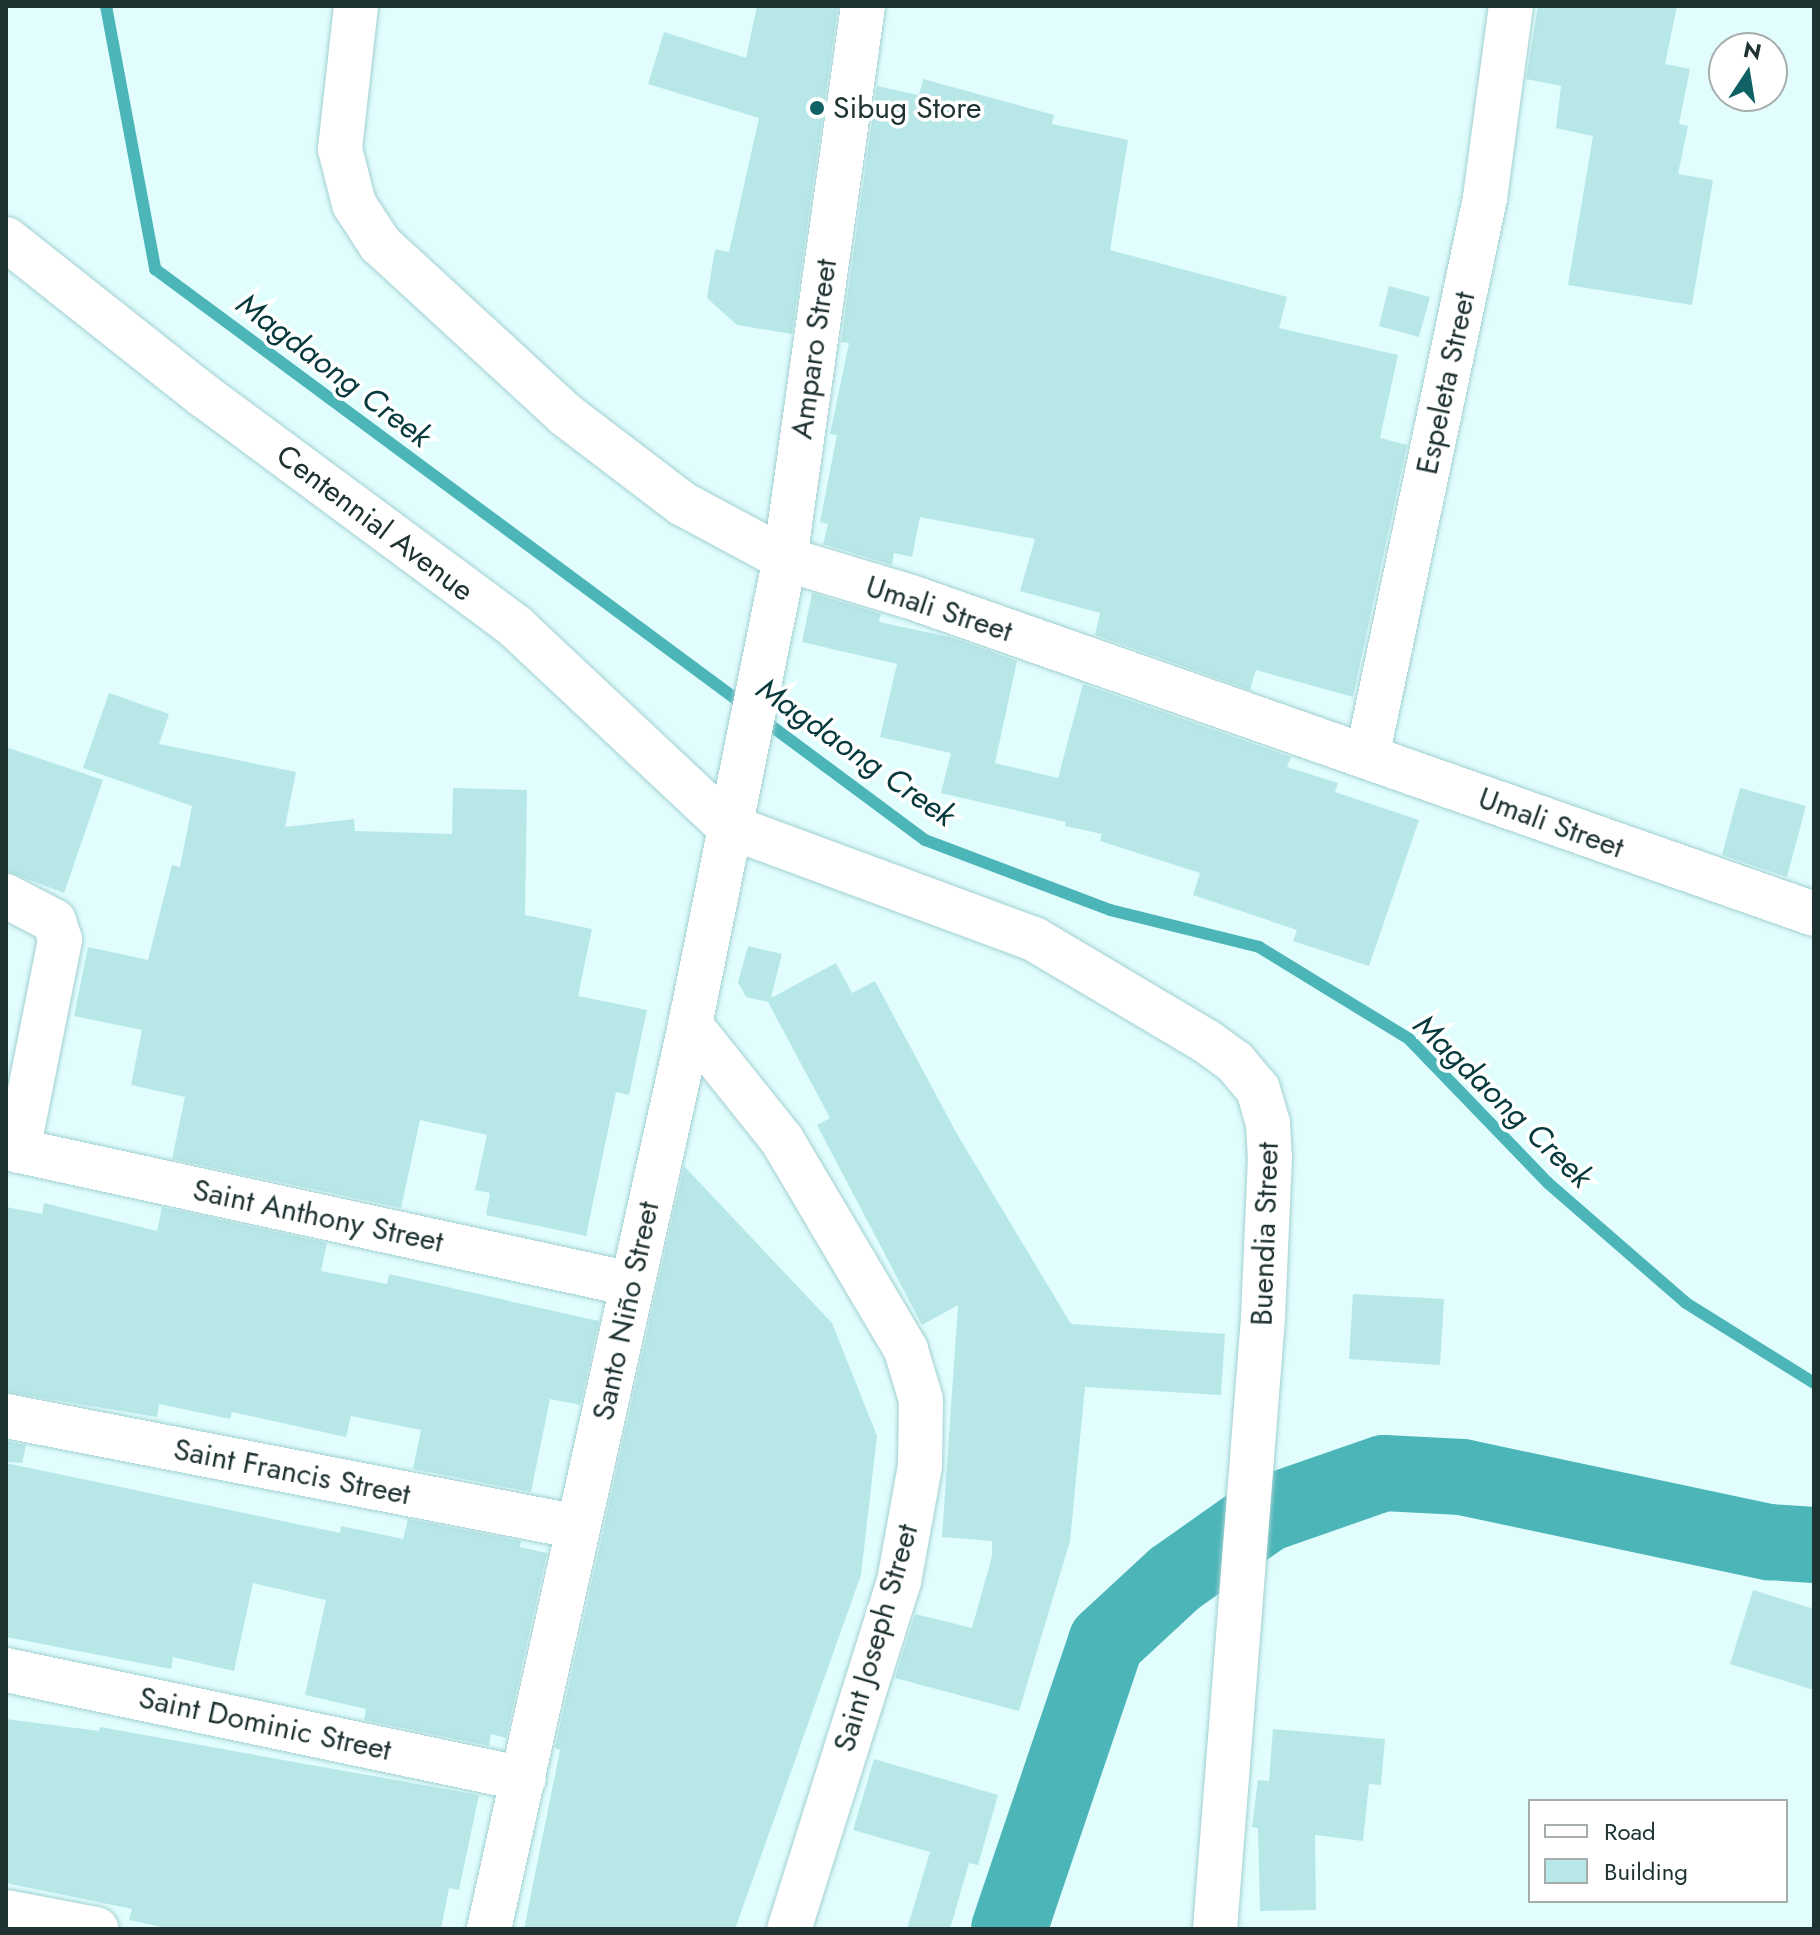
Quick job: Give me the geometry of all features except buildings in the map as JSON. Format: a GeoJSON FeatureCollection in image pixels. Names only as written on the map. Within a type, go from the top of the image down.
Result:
{"type":"FeatureCollection","features":[{"type":"Feature","properties":{"kind":"street","name":"Umali Street"},"geometry":{"type":"LineString","coordinates":[[356,6],[340,149],[354,204],[380,244],[566,415],[683,504],[785,559],[911,597],[1814,914]]}},
{"type":"Feature","properties":{"kind":"street","name":"Amparo Street"},"geometry":{"type":"LineString","coordinates":[[757,691],[785,559],[863,6]]}},
{"type":"Feature","properties":{"kind":"street","name":"Espeleta Street"},"geometry":{"type":"LineString","coordinates":[[1367,757],[1485,198],[1511,6]]}},
{"type":"Feature","properties":{"kind":"street","name":"Centennial Avenue"},"geometry":{"type":"LineString","coordinates":[[6,239],[203,395],[516,627],[732,807]]}},
{"type":"Feature","properties":{"kind":"street","name":"Santo Niño Street"},"geometry":{"type":"LineString","coordinates":[[489,1929],[690,1025],[757,691]]}},
{"type":"Feature","properties":{"kind":"street","name":"Buendia Street"},"geometry":{"type":"LineString","coordinates":[[732,807],[927,895],[1034,939],[1206,1041],[1235,1062],[1258,1089],[1268,1123],[1270,1157],[1250,1472],[1215,1929]]}},
{"type":"Feature","properties":{"kind":"street"},"geometry":{"type":"LineString","coordinates":[[6,896],[54,921],[60,940],[12,1150]]}},
{"type":"Feature","properties":{"kind":"street","name":"Saint Joseph Street"},"geometry":{"type":"LineString","coordinates":[[690,1025],[782,1140],[906,1350],[921,1400],[920,1466],[899,1581],[789,1929]]}},
{"type":"Feature","properties":{"kind":"street","name":"Saint Anthony Street"},"geometry":{"type":"LineString","coordinates":[[12,1150],[631,1284]]}},
{"type":"Feature","properties":{"kind":"street","name":"Saint Francis Street"},"geometry":{"type":"LineString","coordinates":[[6,1416],[578,1527]]}},
{"type":"Feature","properties":{"kind":"street","name":"Saint Dominic Street"},"geometry":{"type":"LineString","coordinates":[[6,1670],[524,1779]]}},
{"type":"Feature","properties":{"kind":"street"},"geometry":{"type":"LineString","coordinates":[[6,1912],[96,1929]]}},
{"type":"Feature","properties":{"kind":"waterway","name":"Magdaong Creek"},"geometry":{"type":"LineString","coordinates":[[106,6],[155,269],[748,708]]}},
{"type":"Feature","properties":{"kind":"waterway","name":"Magdaong Creek"},"geometry":{"type":"LineString","coordinates":[[762,719],[925,840],[1110,910],[1259,947],[1409,1039],[1548,1183],[1686,1303],[1814,1383]]}},
{"type":"Feature","properties":{"kind":"waterway"},"geometry":{"type":"LineString","coordinates":[[1009,1929],[1106,1642],[1174,1579],[1266,1514],[1384,1473],[1462,1477],[1769,1542],[1814,1545]]}},
{"type":"Feature","properties":{"kind":"place","name":"Sibug Store"},"geometry":{"type":"Point","coordinates":[817,108]}}]}
